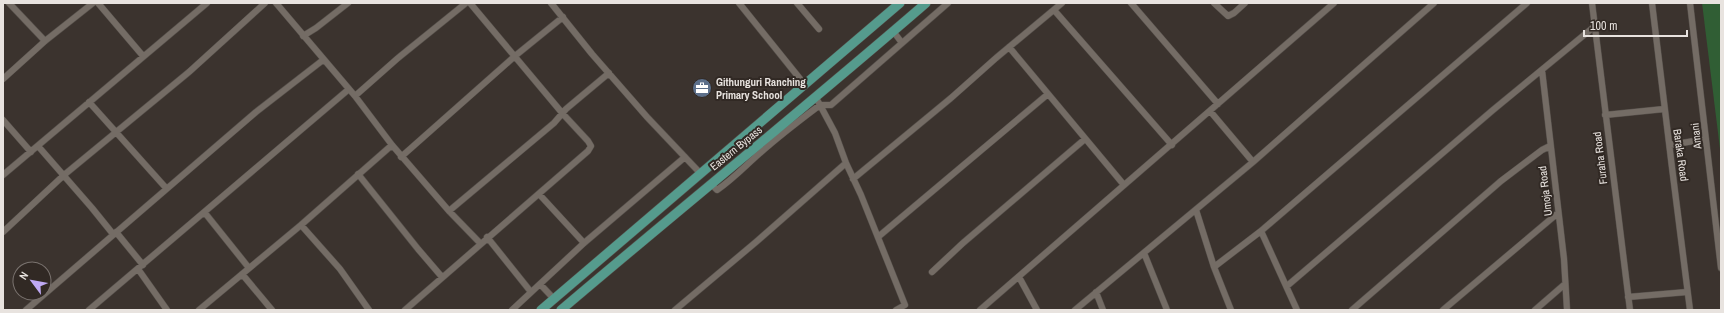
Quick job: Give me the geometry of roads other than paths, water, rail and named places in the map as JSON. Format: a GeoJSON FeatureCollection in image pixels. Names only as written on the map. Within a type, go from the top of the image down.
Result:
{"type":"FeatureCollection","features":[{"type":"Feature","properties":{"kind":"main road","name":"Eastern Bypass"},"geometry":{"type":"LineString","coordinates":[[561,310],[710,184],[780,128],[818,101],[926,3]]}},
{"type":"Feature","properties":{"kind":"main road","name":"Eastern Bypass"},"geometry":{"type":"LineString","coordinates":[[541,310],[664,203],[701,174],[805,85],[896,4]]}},
{"type":"Feature","properties":{"kind":"main road"},"geometry":{"type":"LineString","coordinates":[[770,115],[780,128]]}},
{"type":"Feature","properties":{"kind":"street"},"geometry":{"type":"LineString","coordinates":[[9,3],[45,41]]}},
{"type":"Feature","properties":{"kind":"street"},"geometry":{"type":"LineString","coordinates":[[3,79],[45,41],[93,3]]}},
{"type":"Feature","properties":{"kind":"street"},"geometry":{"type":"LineString","coordinates":[[98,3],[143,56]]}},
{"type":"Feature","properties":{"kind":"street"},"geometry":{"type":"LineString","coordinates":[[3,175],[207,3]]}},
{"type":"Feature","properties":{"kind":"street"},"geometry":{"type":"LineString","coordinates":[[3,232],[64,176],[189,72],[265,3]]}},
{"type":"Feature","properties":{"kind":"street"},"geometry":{"type":"LineString","coordinates":[[276,3],[355,96],[401,157],[480,243]]}},
{"type":"Feature","properties":{"kind":"street"},"geometry":{"type":"LineString","coordinates":[[303,36],[316,28],[348,3]]}},
{"type":"Feature","properties":{"kind":"street"},"geometry":{"type":"LineString","coordinates":[[355,96],[398,58],[466,3]]}},
{"type":"Feature","properties":{"kind":"street"},"geometry":{"type":"LineString","coordinates":[[405,310],[480,243],[588,151],[591,146],[470,3]]}},
{"type":"Feature","properties":{"kind":"street"},"geometry":{"type":"LineString","coordinates":[[551,3],[647,117],[701,174]]}},
{"type":"Feature","properties":{"kind":"street"},"geometry":{"type":"LineString","coordinates":[[739,3],[805,85]]}},
{"type":"Feature","properties":{"kind":"street"},"geometry":{"type":"LineString","coordinates":[[797,3],[819,29]]}},
{"type":"Feature","properties":{"kind":"street"},"geometry":{"type":"LineString","coordinates":[[818,101],[831,105],[948,3]]}},
{"type":"Feature","properties":{"kind":"street"},"geometry":{"type":"LineString","coordinates":[[853,179],[952,98],[1009,47],[1062,3]]}},
{"type":"Feature","properties":{"kind":"street"},"geometry":{"type":"LineString","coordinates":[[1131,3],[1218,104]]}},
{"type":"Feature","properties":{"kind":"street"},"geometry":{"type":"LineString","coordinates":[[1214,3],[1228,16],[1234,13],[1245,3]]}},
{"type":"Feature","properties":{"kind":"street"},"geometry":{"type":"LineString","coordinates":[[980,310],[1334,3]]}},
{"type":"Feature","properties":{"kind":"street"},"geometry":{"type":"LineString","coordinates":[[1075,310],[1253,162],[1434,3]]}},
{"type":"Feature","properties":{"kind":"street"},"geometry":{"type":"LineString","coordinates":[[1214,267],[1261,231],[1528,3]]}},
{"type":"Feature","properties":{"kind":"street","name":"Furaha Road"},"geometry":{"type":"LineString","coordinates":[[1592,3],[1630,310]]}},
{"type":"Feature","properties":{"kind":"street","name":"Baraka Road"},"geometry":{"type":"LineString","coordinates":[[1652,3],[1690,310]]}},
{"type":"Feature","properties":{"kind":"street","name":"Amani"},"geometry":{"type":"LineString","coordinates":[[1690,3],[1721,268]]}},
{"type":"Feature","properties":{"kind":"street"},"geometry":{"type":"LineString","coordinates":[[1054,10],[1172,145]]}},
{"type":"Feature","properties":{"kind":"street"},"geometry":{"type":"LineString","coordinates":[[401,157],[514,56],[563,17]]}},
{"type":"Feature","properties":{"kind":"street"},"geometry":{"type":"LineString","coordinates":[[1287,286],[1595,26]]}},
{"type":"Feature","properties":{"kind":"street"},"geometry":{"type":"LineString","coordinates":[[894,31],[902,43]]}},
{"type":"Feature","properties":{"kind":"street"},"geometry":{"type":"LineString","coordinates":[[1009,47],[1124,185]]}},
{"type":"Feature","properties":{"kind":"street"},"geometry":{"type":"LineString","coordinates":[[26,310],[256,112],[323,60]]}},
{"type":"Feature","properties":{"kind":"street","name":"Umoja Road"},"geometry":{"type":"LineString","coordinates":[[1542,70],[1568,310]]}},
{"type":"Feature","properties":{"kind":"street"},"geometry":{"type":"LineString","coordinates":[[449,211],[609,73]]}},
{"type":"Feature","properties":{"kind":"street"},"geometry":{"type":"LineString","coordinates":[[89,310],[349,90]]}},
{"type":"Feature","properties":{"kind":"street"},"geometry":{"type":"LineString","coordinates":[[878,237],[1048,94]]}},
{"type":"Feature","properties":{"kind":"street"},"geometry":{"type":"LineString","coordinates":[[818,101],[835,133],[906,307],[896,310]]}},
{"type":"Feature","properties":{"kind":"street"},"geometry":{"type":"LineString","coordinates":[[710,184],[717,190],[723,186],[818,101]]}},
{"type":"Feature","properties":{"kind":"street"},"geometry":{"type":"LineString","coordinates":[[89,102],[166,188]]}},
{"type":"Feature","properties":{"kind":"street"},"geometry":{"type":"LineString","coordinates":[[1605,115],[1664,109]]}},
{"type":"Feature","properties":{"kind":"street"},"geometry":{"type":"LineString","coordinates":[[1210,111],[1253,162]]}},
{"type":"Feature","properties":{"kind":"street"},"geometry":{"type":"LineString","coordinates":[[3,120],[31,152]]}},
{"type":"Feature","properties":{"kind":"street"},"geometry":{"type":"LineString","coordinates":[[932,272],[963,243],[1085,139]]}},
{"type":"Feature","properties":{"kind":"street"},"geometry":{"type":"LineString","coordinates":[[1670,146],[1706,139]]}},
{"type":"Feature","properties":{"kind":"street"},"geometry":{"type":"LineString","coordinates":[[38,146],[143,265]]}},
{"type":"Feature","properties":{"kind":"street"},"geometry":{"type":"LineString","coordinates":[[199,310],[301,225],[392,146]]}},
{"type":"Feature","properties":{"kind":"street"},"geometry":{"type":"LineString","coordinates":[[1352,310],[1502,181],[1542,150],[1550,146]]}},
{"type":"Feature","properties":{"kind":"street"},"geometry":{"type":"LineString","coordinates":[[512,310],[584,243],[685,157]]}},
{"type":"Feature","properties":{"kind":"street"},"geometry":{"type":"LineString","coordinates":[[675,310],[756,242],[846,163]]}},
{"type":"Feature","properties":{"kind":"street"},"geometry":{"type":"LineString","coordinates":[[358,174],[442,277]]}},
{"type":"Feature","properties":{"kind":"street"},"geometry":{"type":"LineString","coordinates":[[539,194],[584,243]]}},
{"type":"Feature","properties":{"kind":"street"},"geometry":{"type":"LineString","coordinates":[[1196,210],[1214,267],[1230,310]]}},
{"type":"Feature","properties":{"kind":"street"},"geometry":{"type":"LineString","coordinates":[[204,213],[249,268]]}},
{"type":"Feature","properties":{"kind":"street"},"geometry":{"type":"LineString","coordinates":[[1443,310],[1558,213]]}},
{"type":"Feature","properties":{"kind":"street"},"geometry":{"type":"LineString","coordinates":[[301,225],[340,269],[369,310]]}},
{"type":"Feature","properties":{"kind":"street"},"geometry":{"type":"LineString","coordinates":[[1261,231],[1297,310]]}},
{"type":"Feature","properties":{"kind":"street"},"geometry":{"type":"LineString","coordinates":[[487,237],[531,292]]}},
{"type":"Feature","properties":{"kind":"street"},"geometry":{"type":"LineString","coordinates":[[1144,253],[1167,310]]}},
{"type":"Feature","properties":{"kind":"street"},"geometry":{"type":"LineString","coordinates":[[138,269],[167,310]]}},
{"type":"Feature","properties":{"kind":"street"},"geometry":{"type":"LineString","coordinates":[[242,274],[272,310]]}},
{"type":"Feature","properties":{"kind":"street"},"geometry":{"type":"LineString","coordinates":[[1019,277],[1037,310]]}},
{"type":"Feature","properties":{"kind":"street"},"geometry":{"type":"LineString","coordinates":[[540,284],[554,299]]}},
{"type":"Feature","properties":{"kind":"street"},"geometry":{"type":"LineString","coordinates":[[1535,310],[1565,284]]}},
{"type":"Feature","properties":{"kind":"street"},"geometry":{"type":"LineString","coordinates":[[1096,292],[1103,310]]}},
{"type":"Feature","properties":{"kind":"street"},"geometry":{"type":"LineString","coordinates":[[1628,297],[1687,292]]}},
{"type":"Feature","properties":{"kind":"place","name":"Githunguri Ranching Primary School"},"geometry":{"type":"Point","coordinates":[702,88]}}]}
